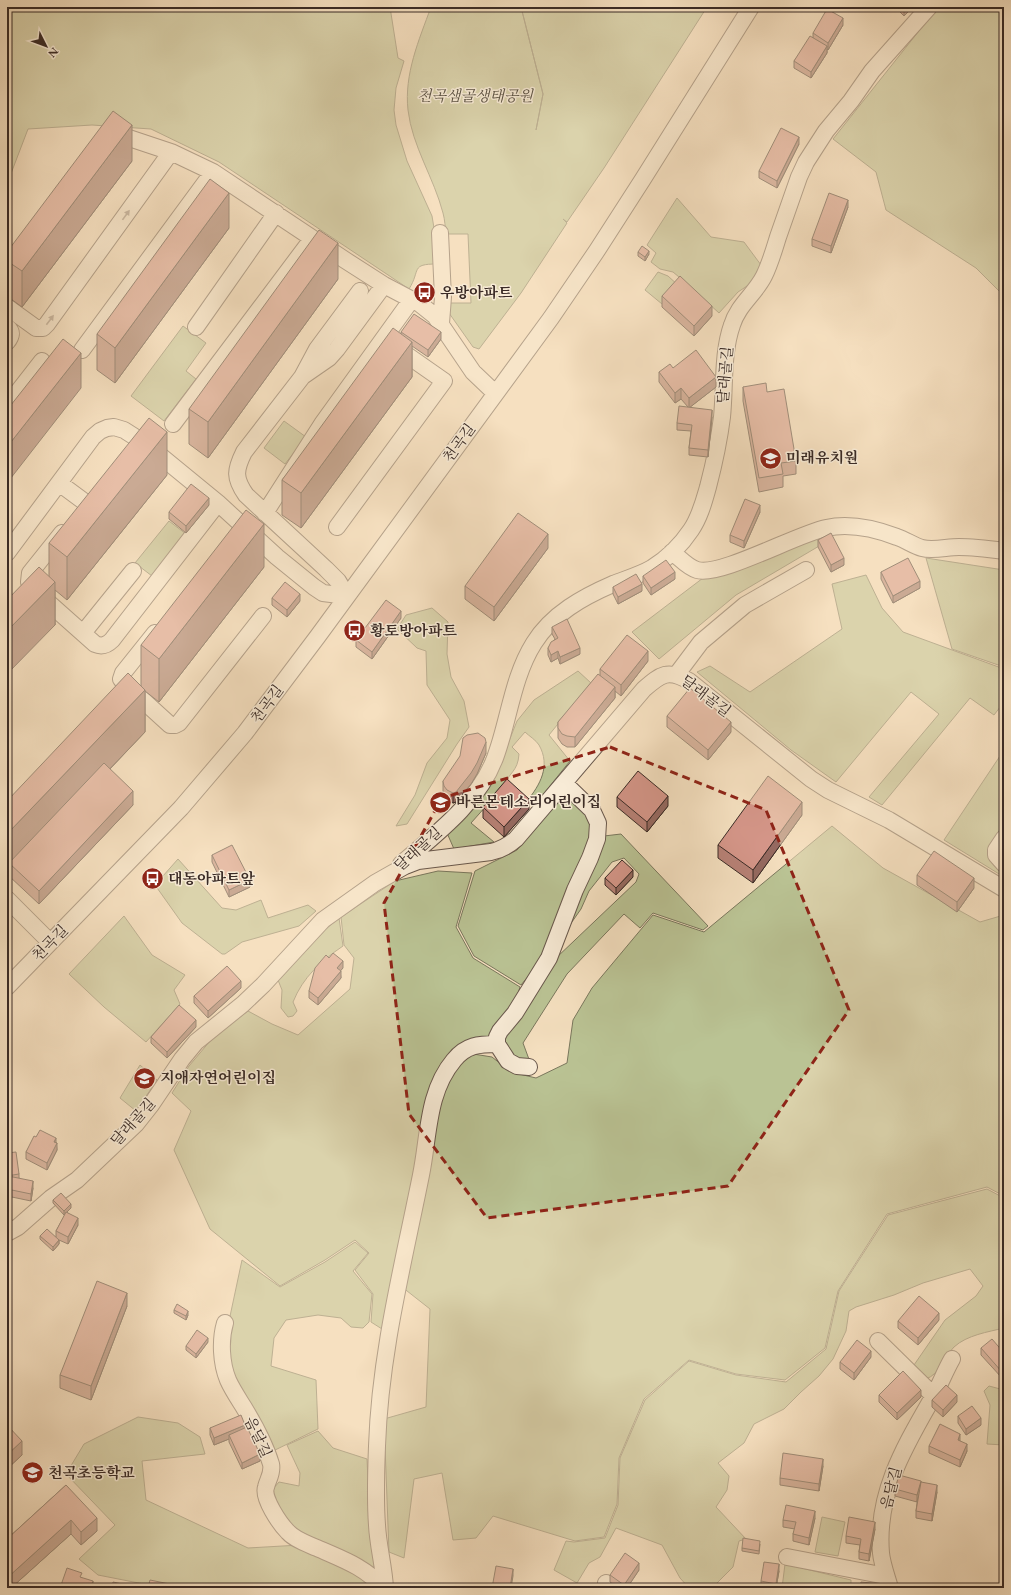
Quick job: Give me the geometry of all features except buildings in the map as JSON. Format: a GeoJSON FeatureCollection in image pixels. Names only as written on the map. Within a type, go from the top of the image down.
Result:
{"type":"FeatureCollection","features":[{"type":"Feature","properties":{"kind":"street","name":"천곡길"},"geometry":{"type":"LineString","coordinates":[[7,987],[181,808],[250,727],[551,318],[596,252],[751,7]]}},
{"type":"Feature","properties":{"kind":"street","name":"달래골길"},"geometry":{"type":"LineString","coordinates":[[7,1233],[28,1219],[51,1198],[77,1180],[136,1124],[151,1106],[182,1059],[196,1042],[263,985],[323,920],[390,873],[454,817],[481,786],[488,774],[500,744],[523,665],[532,645],[540,633],[571,605],[611,585],[644,572],[662,561],[692,529],[698,517],[711,475],[722,418],[727,345],[731,327],[742,305],[764,277],[799,177],[806,162],[826,131],[851,102],[872,72],[929,7]]}},
{"type":"Feature","properties":{"kind":"street"},"geometry":{"type":"LineString","coordinates":[[100,139],[108,135],[123,136],[171,152],[213,172],[276,213],[312,239],[384,285],[412,299],[427,309],[441,323],[473,372],[496,393]]}},
{"type":"Feature","properties":{"kind":"street"},"geometry":{"type":"LineString","coordinates":[[7,307],[36,328],[44,328],[171,152]]}},
{"type":"Feature","properties":{"kind":"street"},"geometry":{"type":"LineString","coordinates":[[82,350],[213,172]]}},
{"type":"Feature","properties":{"kind":"street"},"geometry":{"type":"LineString","coordinates":[[196,327],[276,213]]}},
{"type":"Feature","properties":{"kind":"street"},"geometry":{"type":"LineString","coordinates":[[440,233],[443,297],[441,323]]}},
{"type":"Feature","properties":{"kind":"street"},"geometry":{"type":"LineString","coordinates":[[173,424],[312,239]]}},
{"type":"Feature","properties":{"kind":"street"},"geometry":{"type":"LineString","coordinates":[[302,377],[329,358],[338,349],[384,285]]}},
{"type":"Feature","properties":{"kind":"street"},"geometry":{"type":"LineString","coordinates":[[347,596],[338,581],[326,569],[246,495],[236,476],[238,464],[244,452],[302,377],[317,349],[360,291]]}},
{"type":"Feature","properties":{"kind":"street"},"geometry":{"type":"LineString","coordinates":[[265,513],[322,424],[412,299]]}},
{"type":"Feature","properties":{"kind":"street"},"geometry":{"type":"LineString","coordinates":[[7,327],[11,333],[7,342]]}},
{"type":"Feature","properties":{"kind":"street"},"geometry":{"type":"LineString","coordinates":[[337,528],[444,381],[383,339]]}},
{"type":"Feature","properties":{"kind":"street"},"geometry":{"type":"LineString","coordinates":[[7,406],[42,361]]}},
{"type":"Feature","properties":{"kind":"street"},"geometry":{"type":"LineString","coordinates":[[7,553],[93,437],[100,431],[114,427],[124,430],[146,444],[218,503],[236,529],[314,587],[323,593],[347,596]]}},
{"type":"Feature","properties":{"kind":"street"},"geometry":{"type":"LineString","coordinates":[[59,483],[82,507],[30,573],[28,579],[32,588],[95,644],[100,646],[109,642],[218,503]]}},
{"type":"Feature","properties":{"kind":"street"},"geometry":{"type":"LineString","coordinates":[[672,552],[688,566],[697,570],[708,571],[826,528],[850,526],[889,534],[923,548],[979,547],[1004,551]]}},
{"type":"Feature","properties":{"kind":"street"},"geometry":{"type":"LineString","coordinates":[[677,674],[701,642],[739,610],[806,570]]}},
{"type":"Feature","properties":{"kind":"street"},"geometry":{"type":"LineString","coordinates":[[83,633],[133,571]]}},
{"type":"Feature","properties":{"kind":"street"},"geometry":{"type":"LineString","coordinates":[[162,623],[123,673],[121,679],[170,725],[175,725],[179,723],[264,616]]}},
{"type":"Feature","properties":{"kind":"street","name":"달래골길"},"geometry":{"type":"LineString","coordinates":[[390,873],[418,861],[501,850],[516,839],[644,689],[655,679],[666,674],[677,674],[689,681],[811,779],[828,790],[889,820],[1004,889]]}},
{"type":"Feature","properties":{"kind":"street"},"geometry":{"type":"LineString","coordinates":[[529,1067],[517,1066],[508,1061],[497,1044],[497,1037],[500,1030],[515,1013],[549,958],[575,890],[597,839],[598,823],[592,810],[564,783]]}},
{"type":"Feature","properties":{"kind":"street"},"geometry":{"type":"LineString","coordinates":[[1004,838],[996,850],[996,855],[1004,864]]}},
{"type":"Feature","properties":{"kind":"street"},"geometry":{"type":"LineString","coordinates":[[7,900],[50,942]]}},
{"type":"Feature","properties":{"kind":"street"},"geometry":{"type":"LineString","coordinates":[[385,1588],[384,1567],[379,1546],[377,1524],[376,1448],[380,1388],[391,1318],[422,1172],[432,1106],[442,1079],[454,1060],[464,1050],[475,1045],[497,1044]]}},
{"type":"Feature","properties":{"kind":"street","name":"음달길"},"geometry":{"type":"LineString","coordinates":[[225,1323],[222,1332],[222,1341],[224,1363],[228,1380],[264,1445],[272,1466],[271,1477],[265,1488],[266,1498],[276,1516],[288,1533],[301,1541],[363,1568],[385,1588]]}},
{"type":"Feature","properties":{"kind":"street"},"geometry":{"type":"LineString","coordinates":[[878,1341],[934,1396]]}},
{"type":"Feature","properties":{"kind":"street","name":"음달길"},"geometry":{"type":"LineString","coordinates":[[888,1582],[881,1553],[881,1533],[885,1498],[894,1470],[905,1446],[934,1396],[952,1359]]}},
{"type":"Feature","properties":{"kind":"street"},"geometry":{"type":"LineString","coordinates":[[787,1557],[888,1582]]}},
{"type":"Feature","properties":{"kind":"highlighted area"},"geometry":{"type":"Polygon","coordinates":[[[610,747],[766,810],[849,1010],[728,1186],[487,1218],[409,1114],[384,903],[442,798],[610,747]]]}},
{"type":"Feature","properties":{"kind":"green space"},"geometry":{"type":"Polygon","coordinates":[[[7,7],[390,7],[398,58],[404,61],[396,88],[394,110],[396,125],[407,161],[432,216],[437,264],[423,265],[419,267],[409,289],[219,162],[151,129],[92,125],[28,129],[7,184],[7,7]]]}},
{"type":"Feature","properties":{"kind":"green space","name":"천곡샘골생태공원"},"geometry":{"type":"Polygon","coordinates":[[[431,7],[707,7],[604,168],[567,222],[563,219],[567,223],[521,293],[479,349],[473,347],[449,313],[448,303],[471,303],[468,234],[446,234],[444,216],[418,149],[410,123],[408,110],[407,97],[410,70],[417,45],[431,7]]]}},
{"type":"Feature","properties":{"kind":"green space"},"geometry":{"type":"Polygon","coordinates":[[[938,7],[1004,7],[1004,296],[976,268],[886,210],[876,172],[833,139],[938,7]]]}},
{"type":"Feature","properties":{"kind":"green space"},"geometry":{"type":"Polygon","coordinates":[[[677,198],[711,237],[744,242],[761,265],[750,284],[738,292],[719,313],[673,272],[660,269],[651,262],[656,253],[647,245],[677,198]]]}},
{"type":"Feature","properties":{"kind":"green space"},"geometry":{"type":"Polygon","coordinates":[[[658,272],[668,276],[679,286],[662,304],[645,290],[658,272]]]}},
{"type":"Feature","properties":{"kind":"green space"},"geometry":{"type":"Polygon","coordinates":[[[183,326],[206,343],[186,371],[196,379],[164,421],[131,396],[183,326]]]}},
{"type":"Feature","properties":{"kind":"green space"},"geometry":{"type":"Polygon","coordinates":[[[284,421],[306,437],[285,464],[264,448],[284,421]]]}},
{"type":"Feature","properties":{"kind":"green space"},"geometry":{"type":"Polygon","coordinates":[[[169,521],[186,534],[152,576],[135,563],[169,521]]]}},
{"type":"Feature","properties":{"kind":"green space"},"geometry":{"type":"Polygon","coordinates":[[[828,533],[831,539],[736,595],[659,659],[632,632],[703,578],[738,570],[828,533]]]}},
{"type":"Feature","properties":{"kind":"green space"},"geometry":{"type":"Polygon","coordinates":[[[926,558],[1004,570],[1004,667],[952,649],[926,558]]]}},
{"type":"Feature","properties":{"kind":"green space"},"geometry":{"type":"Polygon","coordinates":[[[866,575],[882,608],[903,632],[1004,669],[1004,702],[994,715],[970,698],[882,805],[869,797],[939,714],[911,692],[836,782],[791,750],[697,672],[710,666],[750,692],[842,629],[832,584],[866,575]]]}},
{"type":"Feature","properties":{"kind":"green space"},"geometry":{"type":"Polygon","coordinates":[[[432,608],[448,622],[447,654],[451,677],[464,701],[469,727],[407,824],[396,826],[415,795],[427,763],[447,738],[450,720],[427,685],[426,651],[417,648],[397,629],[406,615],[432,608]]]}},
{"type":"Feature","properties":{"kind":"green space"},"geometry":{"type":"Polygon","coordinates":[[[578,671],[591,683],[549,735],[570,761],[533,807],[527,801],[540,782],[544,768],[544,760],[539,745],[525,732],[512,747],[519,754],[515,769],[504,786],[471,823],[494,842],[454,849],[447,833],[507,746],[517,721],[534,700],[578,671]]]}},
{"type":"Feature","properties":{"kind":"green space"},"geometry":{"type":"Polygon","coordinates":[[[1004,750],[1004,877],[944,840],[1004,750]]]}},
{"type":"Feature","properties":{"kind":"green space"},"geometry":{"type":"Polygon","coordinates":[[[566,793],[588,813],[592,838],[544,957],[521,985],[474,956],[458,926],[475,871],[517,850],[566,793]]]}},
{"type":"Feature","properties":{"kind":"green space"},"geometry":{"type":"Polygon","coordinates":[[[832,826],[883,868],[980,922],[1004,915],[1004,1196],[987,1187],[887,1214],[838,1291],[825,1348],[785,1380],[736,1374],[689,1360],[644,1399],[619,1458],[617,1504],[604,1537],[575,1541],[493,1516],[476,1538],[453,1540],[442,1473],[414,1479],[404,1558],[389,1552],[384,1419],[426,1407],[430,1309],[402,1287],[436,1107],[445,1083],[467,1053],[492,1057],[511,1072],[536,1078],[567,1063],[573,1020],[592,988],[653,915],[704,932],[832,826]]]}},
{"type":"Feature","properties":{"kind":"green space"},"geometry":{"type":"Polygon","coordinates":[[[621,834],[708,926],[703,930],[653,913],[640,928],[624,914],[567,974],[523,1043],[530,1062],[518,1061],[503,1042],[505,1032],[555,959],[636,882],[639,874],[624,858],[612,862],[589,891],[581,909],[567,929],[604,836],[621,834]]]}},
{"type":"Feature","properties":{"kind":"green space"},"geometry":{"type":"Polygon","coordinates":[[[178,859],[222,908],[236,910],[261,900],[268,918],[308,905],[316,911],[299,926],[242,942],[225,954],[222,954],[182,923],[155,885],[178,859]]]}},
{"type":"Feature","properties":{"kind":"green space"},"geometry":{"type":"Polygon","coordinates":[[[438,871],[472,873],[456,927],[473,958],[520,987],[513,1010],[493,1039],[452,1058],[382,1329],[371,1322],[373,1294],[355,1270],[369,1253],[355,1240],[325,1260],[280,1286],[210,1229],[174,1150],[191,1111],[172,1093],[189,1066],[216,1034],[248,1011],[272,1024],[298,1035],[350,989],[354,958],[344,945],[341,917],[395,881],[438,871]]]}},
{"type":"Feature","properties":{"kind":"green space"},"geometry":{"type":"Polygon","coordinates":[[[124,916],[152,955],[185,975],[174,990],[180,1004],[146,1042],[104,1007],[69,974],[124,916]]]}},
{"type":"Feature","properties":{"kind":"green space"},"geometry":{"type":"Polygon","coordinates":[[[339,918],[343,946],[320,964],[307,977],[293,1002],[297,1011],[293,1016],[288,1017],[281,1008],[282,990],[278,980],[326,929],[339,918]]]}},
{"type":"Feature","properties":{"kind":"green space"},"geometry":{"type":"Polygon","coordinates":[[[140,1065],[157,1080],[136,1111],[120,1098],[140,1065]]]}},
{"type":"Feature","properties":{"kind":"green space"},"geometry":{"type":"Polygon","coordinates":[[[987,1189],[1004,1198],[1004,1328],[978,1334],[959,1343],[950,1351],[942,1365],[935,1373],[926,1379],[914,1365],[945,1320],[976,1296],[983,1286],[970,1269],[923,1283],[894,1295],[856,1307],[849,1311],[846,1331],[833,1359],[819,1376],[784,1409],[754,1424],[744,1443],[718,1463],[729,1476],[727,1490],[716,1507],[746,1539],[739,1541],[733,1567],[716,1584],[705,1588],[689,1588],[680,1578],[662,1545],[616,1528],[600,1557],[589,1563],[577,1583],[554,1570],[566,1541],[574,1542],[605,1538],[618,1505],[620,1458],[645,1400],[689,1361],[736,1375],[786,1382],[826,1349],[839,1291],[888,1215],[987,1189]]]}},
{"type":"Feature","properties":{"kind":"green space"},"geometry":{"type":"Polygon","coordinates":[[[355,1242],[368,1253],[353,1271],[372,1294],[369,1322],[363,1328],[351,1327],[341,1318],[318,1315],[286,1320],[274,1338],[271,1366],[316,1380],[318,1429],[271,1452],[227,1361],[229,1321],[242,1260],[280,1287],[325,1262],[355,1242]]]}},
{"type":"Feature","properties":{"kind":"green space"},"geometry":{"type":"Polygon","coordinates":[[[989,1386],[1004,1390],[1004,1445],[987,1444],[990,1405],[984,1391],[989,1386]]]}},
{"type":"Feature","properties":{"kind":"green space"},"geometry":{"type":"Polygon","coordinates":[[[138,1417],[178,1423],[200,1437],[205,1454],[142,1461],[146,1500],[248,1548],[300,1545],[328,1557],[379,1588],[164,1588],[98,1575],[79,1559],[115,1525],[66,1474],[84,1444],[138,1417]]]}},
{"type":"Feature","properties":{"kind":"green space"},"geometry":{"type":"Polygon","coordinates":[[[318,1431],[333,1448],[367,1459],[370,1524],[376,1574],[291,1528],[273,1497],[273,1489],[279,1482],[299,1486],[300,1473],[287,1445],[318,1431]]]}},
{"type":"Feature","properties":{"kind":"green space"},"geometry":{"type":"Polygon","coordinates":[[[822,1517],[845,1522],[838,1556],[815,1552],[822,1517]]]}},
{"type":"Feature","properties":{"kind":"green space"},"geometry":{"type":"Polygon","coordinates":[[[785,1564],[851,1580],[851,1588],[782,1588],[785,1564]]]}},
{"type":"Feature","properties":{"kind":"place","name":"우방아파트"},"geometry":{"type":"Point","coordinates":[424,293]}},
{"type":"Feature","properties":{"kind":"place","name":"미래유치원"},"geometry":{"type":"Point","coordinates":[771,458]}},
{"type":"Feature","properties":{"kind":"place","name":"황토방아파트"},"geometry":{"type":"Point","coordinates":[355,631]}},
{"type":"Feature","properties":{"kind":"place","name":"바른몬테소리어린이집"},"geometry":{"type":"Point","coordinates":[441,802]}},
{"type":"Feature","properties":{"kind":"place","name":"대동아파트앞"},"geometry":{"type":"Point","coordinates":[153,879]}},
{"type":"Feature","properties":{"kind":"place","name":"지애자연어린이집"},"geometry":{"type":"Point","coordinates":[145,1078]}},
{"type":"Feature","properties":{"kind":"place","name":"천곡초등학교"},"geometry":{"type":"Point","coordinates":[33,1473]}}]}
